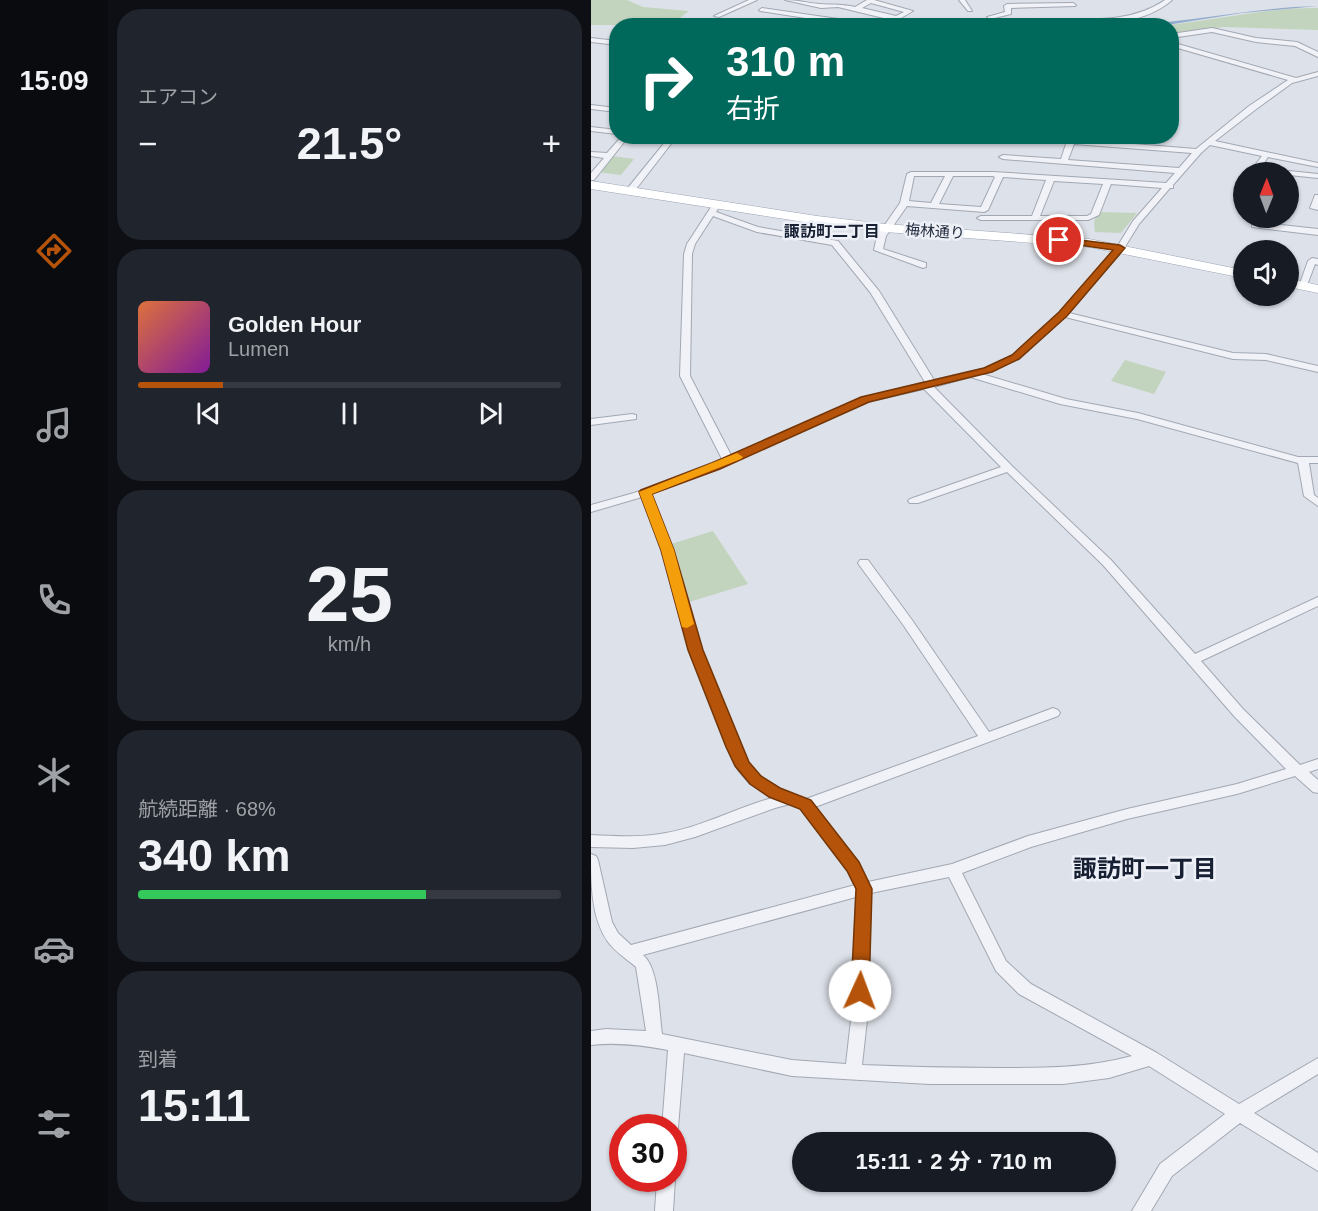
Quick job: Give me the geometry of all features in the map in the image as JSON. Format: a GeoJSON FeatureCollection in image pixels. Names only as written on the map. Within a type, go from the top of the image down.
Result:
{"type":"FeatureCollection","features":[{"type":"Feature","properties":{"kind":"main road","name":"梅林通り"},"geometry":{"type":"LineString","coordinates":[[591,185],[715,209],[885,228],[1059,240],[1120,248],[1233,272]]}},
{"type":"Feature","properties":{"kind":"main road"},"geometry":{"type":"LineString","coordinates":[[1299,286],[1318,289]]}},
{"type":"Feature","properties":{"kind":"street"},"geometry":{"type":"LineString","coordinates":[[717,16],[754,0]]}},
{"type":"Feature","properties":{"kind":"street"},"geometry":{"type":"LineString","coordinates":[[789,0],[821,6],[838,5],[892,18]]}},
{"type":"Feature","properties":{"kind":"street"},"geometry":{"type":"LineString","coordinates":[[962,0],[970,10]]}},
{"type":"Feature","properties":{"kind":"street"},"geometry":{"type":"LineString","coordinates":[[1063,0],[1082,10]]}},
{"type":"Feature","properties":{"kind":"street"},"geometry":{"type":"LineString","coordinates":[[1117,18],[1151,13],[1161,8],[1169,0]]}},
{"type":"Feature","properties":{"kind":"street"},"geometry":{"type":"LineString","coordinates":[[856,9],[870,1],[910,11],[898,18]]}},
{"type":"Feature","properties":{"kind":"street"},"geometry":{"type":"LineString","coordinates":[[990,17],[1009,12],[1007,6],[1073,5]]}},
{"type":"Feature","properties":{"kind":"street"},"geometry":{"type":"LineString","coordinates":[[806,17],[821,6]]}},
{"type":"Feature","properties":{"kind":"street"},"geometry":{"type":"LineString","coordinates":[[762,10],[814,18]]}},
{"type":"Feature","properties":{"kind":"street"},"geometry":{"type":"LineString","coordinates":[[1089,15],[1092,18]]}},
{"type":"Feature","properties":{"kind":"street"},"geometry":{"type":"LineString","coordinates":[[1179,35],[1212,30],[1256,40],[1297,44],[1318,55]]}},
{"type":"Feature","properties":{"kind":"street"},"geometry":{"type":"LineString","coordinates":[[591,40],[609,42]]}},
{"type":"Feature","properties":{"kind":"street"},"geometry":{"type":"LineString","coordinates":[[1179,47],[1295,80]]}},
{"type":"Feature","properties":{"kind":"street"},"geometry":{"type":"LineString","coordinates":[[591,509],[645,492],[729,460],[865,400],[930,386],[988,370],[1015,357],[1063,314],[1120,248],[1136,223],[1207,142],[1252,108],[1295,80],[1318,74]]}},
{"type":"Feature","properties":{"kind":"street"},"geometry":{"type":"LineString","coordinates":[[591,107],[609,109]]}},
{"type":"Feature","properties":{"kind":"street"},"geometry":{"type":"LineString","coordinates":[[591,129],[609,131]]}},
{"type":"Feature","properties":{"kind":"street"},"geometry":{"type":"LineString","coordinates":[[1207,142],[1318,165]]}},
{"type":"Feature","properties":{"kind":"street"},"geometry":{"type":"LineString","coordinates":[[591,178],[619,144]]}},
{"type":"Feature","properties":{"kind":"street"},"geometry":{"type":"LineString","coordinates":[[630,191],[668,144]]}},
{"type":"Feature","properties":{"kind":"street"},"geometry":{"type":"LineString","coordinates":[[1064,161],[1070,144]]}},
{"type":"Feature","properties":{"kind":"street"},"geometry":{"type":"LineString","coordinates":[[1109,144],[1198,151]]}},
{"type":"Feature","properties":{"kind":"street"},"geometry":{"type":"LineString","coordinates":[[591,154],[609,156]]}},
{"type":"Feature","properties":{"kind":"street"},"geometry":{"type":"LineString","coordinates":[[1261,162],[1266,155]]}},
{"type":"Feature","properties":{"kind":"street"},"geometry":{"type":"LineString","coordinates":[[1002,157],[1181,171]]}},
{"type":"Feature","properties":{"kind":"street"},"geometry":{"type":"LineString","coordinates":[[923,265],[878,250],[878,242],[885,228],[904,203],[911,174],[1000,175],[1170,186]]}},
{"type":"Feature","properties":{"kind":"street"},"geometry":{"type":"LineString","coordinates":[[934,205],[950,174]]}},
{"type":"Feature","properties":{"kind":"street"},"geometry":{"type":"LineString","coordinates":[[1299,174],[1318,176]]}},
{"type":"Feature","properties":{"kind":"street"},"geometry":{"type":"LineString","coordinates":[[974,234],[1000,175]]}},
{"type":"Feature","properties":{"kind":"street"},"geometry":{"type":"LineString","coordinates":[[1035,218],[1051,178]]}},
{"type":"Feature","properties":{"kind":"street"},"geometry":{"type":"LineString","coordinates":[[904,203],[934,205],[982,214],[1035,218],[1089,218],[1095,215],[1108,181]]}},
{"type":"Feature","properties":{"kind":"street"},"geometry":{"type":"LineString","coordinates":[[1318,197],[1314,208],[1318,208]]}},
{"type":"Feature","properties":{"kind":"street"},"geometry":{"type":"LineString","coordinates":[[729,460],[685,376],[688,254],[691,244],[715,209],[733,224],[835,243],[874,291],[930,386],[1009,468],[1085,539],[1233,708],[1295,769],[1318,788]]}},
{"type":"Feature","properties":{"kind":"street"},"geometry":{"type":"LineString","coordinates":[[1282,228],[1318,232]]}},
{"type":"Feature","properties":{"kind":"street"},"geometry":{"type":"LineString","coordinates":[[1299,279],[1312,261],[1318,262]]}},
{"type":"Feature","properties":{"kind":"street"},"geometry":{"type":"LineString","coordinates":[[1063,314],[1233,356],[1266,357],[1318,369]]}},
{"type":"Feature","properties":{"kind":"street"},"geometry":{"type":"LineString","coordinates":[[972,374],[1064,402],[1138,416],[1303,460],[1318,460]]}},
{"type":"Feature","properties":{"kind":"street"},"geometry":{"type":"LineString","coordinates":[[591,422],[632,417]]}},
{"type":"Feature","properties":{"kind":"street"},"geometry":{"type":"LineString","coordinates":[[1303,460],[1309,496],[1318,503]]}},
{"type":"Feature","properties":{"kind":"street"},"geometry":{"type":"LineString","coordinates":[[914,501],[1009,468]]}},
{"type":"Feature","properties":{"kind":"street"},"geometry":{"type":"LineString","coordinates":[[645,492],[667,550],[696,650],[743,766],[756,780],[774,793],[800,802],[853,867],[864,889],[859,1011],[853,1071]]}},
{"type":"Feature","properties":{"kind":"street"},"geometry":{"type":"LineString","coordinates":[[864,563],[986,738]]}},
{"type":"Feature","properties":{"kind":"street"},"geometry":{"type":"LineString","coordinates":[[1193,660],[1318,600]]}},
{"type":"Feature","properties":{"kind":"street"},"geometry":{"type":"LineString","coordinates":[[591,841],[641,842],[674,837],[772,802],[800,802],[1053,713]]}},
{"type":"Feature","properties":{"kind":"street"},"geometry":{"type":"LineString","coordinates":[[628,952],[864,889],[953,870],[1028,842],[1127,814],[1237,789],[1295,769],[1318,764]]}},
{"type":"Feature","properties":{"kind":"street"},"geometry":{"type":"LineString","coordinates":[[591,860],[605,922],[613,938],[643,964],[655,1041]]}},
{"type":"Feature","properties":{"kind":"street"},"geometry":{"type":"LineString","coordinates":[[953,870],[1001,966],[1025,989],[1151,1058],[1318,1163]]}},
{"type":"Feature","properties":{"kind":"street"},"geometry":{"type":"LineString","coordinates":[[591,1038],[606,1036],[655,1041],[792,1068],[929,1076],[1063,1076],[1109,1070],[1151,1058]]}},
{"type":"Feature","properties":{"kind":"street"},"geometry":{"type":"LineString","coordinates":[[671,1114],[676,1045]]}},
{"type":"Feature","properties":{"kind":"street"},"geometry":{"type":"LineString","coordinates":[[1141,1211],[1166,1170],[1240,1113],[1318,1065]]}},
{"type":"Feature","properties":{"kind":"street"},"geometry":{"type":"LineString","coordinates":[[664,1211],[665,1192]]}},
{"type":"Feature","properties":{"kind":"green space"},"geometry":{"type":"Polygon","coordinates":[[[591,0],[627,0],[643,7],[689,11],[680,18],[609,18],[609,25],[591,25],[591,0]]]}},
{"type":"Feature","properties":{"kind":"green space"},"geometry":{"type":"Polygon","coordinates":[[[1297,8],[1318,8],[1318,30],[1224,27],[1179,33],[1179,23],[1297,8]]]}},
{"type":"Feature","properties":{"kind":"green space"},"geometry":{"type":"Polygon","coordinates":[[[612,156],[634,159],[621,175],[597,172],[612,156]]]}},
{"type":"Feature","properties":{"kind":"green space"},"geometry":{"type":"Polygon","coordinates":[[[1097,212],[1137,213],[1121,233],[1095,232],[1094,222],[1097,212]]]}},
{"type":"Feature","properties":{"kind":"green space"},"geometry":{"type":"Polygon","coordinates":[[[1125,360],[1166,372],[1154,394],[1111,381],[1125,360]]]}},
{"type":"Feature","properties":{"kind":"green space"},"geometry":{"type":"Polygon","coordinates":[[[713,531],[748,584],[686,603],[668,545],[713,531]]]}},
{"type":"Feature","properties":{"kind":"water"},"geometry":{"type":"Polygon","coordinates":[[[1318,6],[1242,13],[1179,23],[1179,20],[1261,10],[1318,6]]]}},
{"type":"Feature","properties":{"kind":"slow traffic"},"geometry":{"type":"LineString","coordinates":[[687,624],[667,550],[645,492],[737,457]]}},
{"type":"Feature","properties":{"kind":"district","name":"諏訪町二丁目"},"geometry":{"type":"Point","coordinates":[832,231]}},
{"type":"Feature","properties":{"kind":"district","name":"諏訪町一丁目"},"geometry":{"type":"Point","coordinates":[1145,868]}},
{"type":"Feature","properties":{"kind":"route"},"geometry":{"type":"LineString","coordinates":[[860,991],[864,889],[853,867],[806,805],[774,793],[756,780],[743,766],[696,650],[667,550],[645,492],[716,466],[865,400],[988,370],[1015,357],[1063,314],[1120,248],[1059,240]]}}]}
